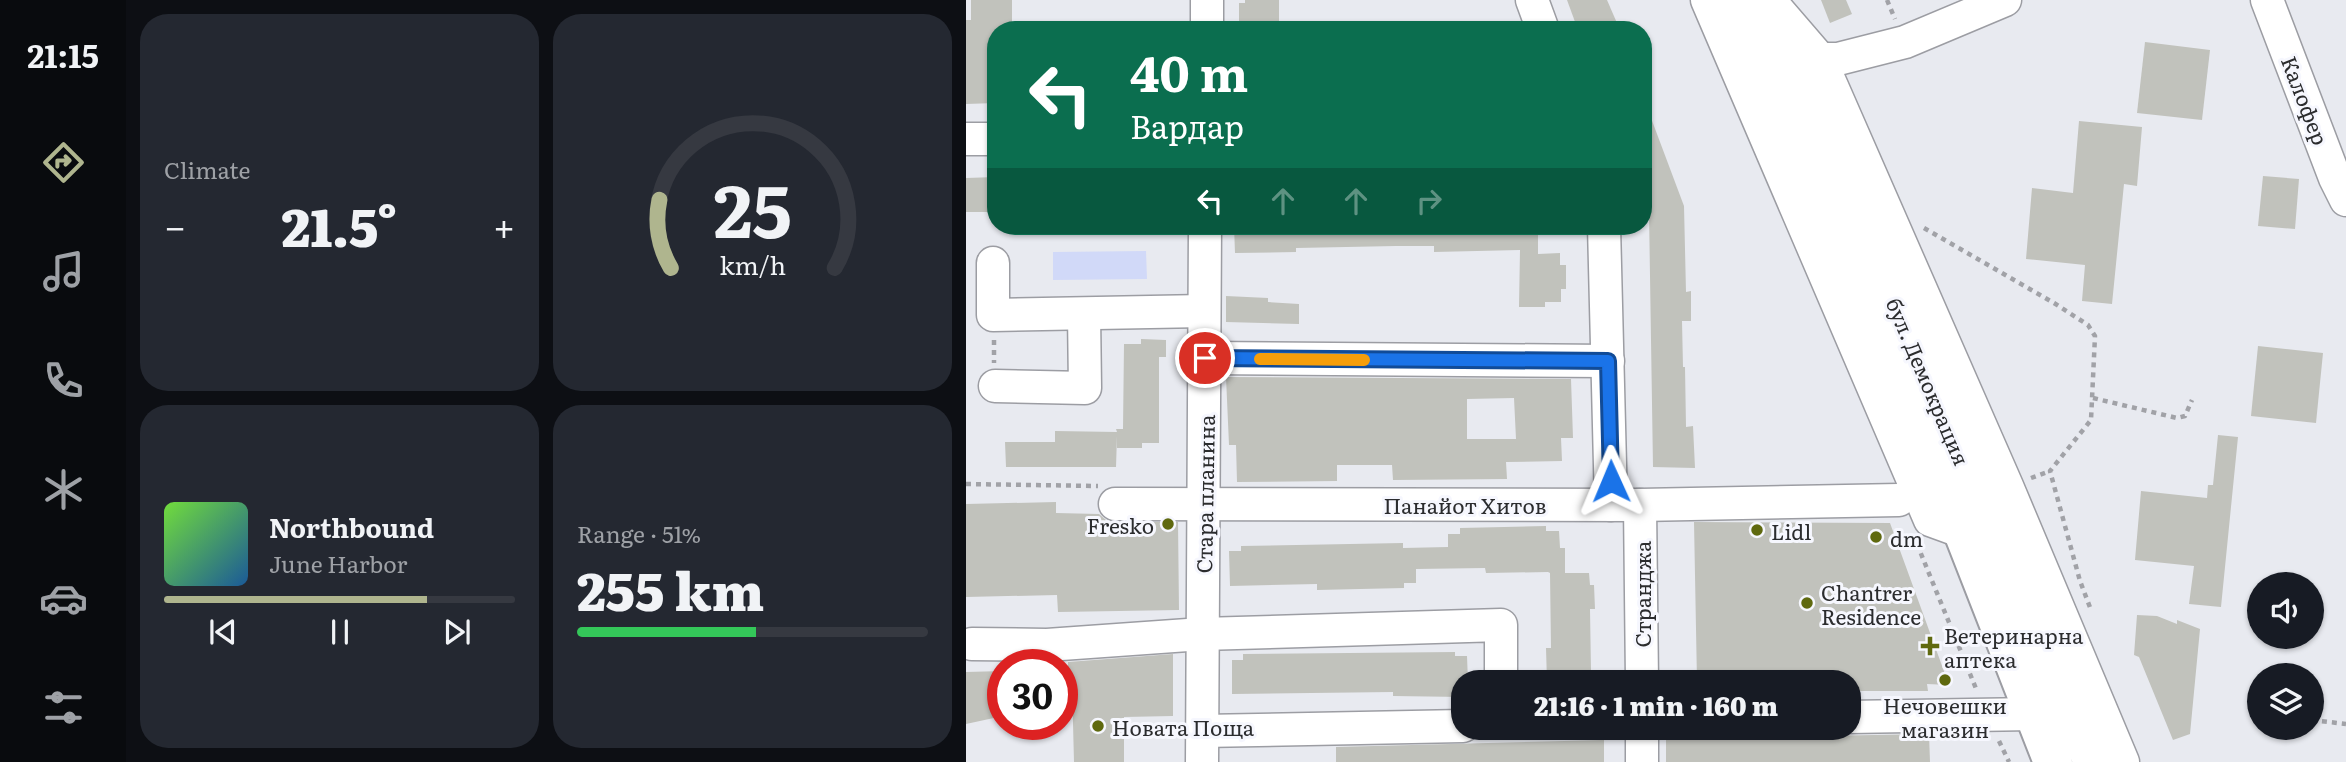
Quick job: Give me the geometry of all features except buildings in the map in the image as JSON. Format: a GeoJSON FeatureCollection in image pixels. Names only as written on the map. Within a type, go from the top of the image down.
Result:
{"type":"FeatureCollection","features":[{"type":"Feature","properties":{"kind":"main road","name":"бул. Демокрация"},"geometry":{"type":"LineString","coordinates":[[1734,0],[1963,531],[2053,762]]}},
{"type":"Feature","properties":{"kind":"main road","name":"бул. Демокрация"},"geometry":{"type":"LineString","coordinates":[[1768,0],[1804,92],[2093,762]]}},
{"type":"Feature","properties":{"kind":"street"},"geometry":{"type":"LineString","coordinates":[[1207,0],[1207,21]]}},
{"type":"Feature","properties":{"kind":"street"},"geometry":{"type":"LineString","coordinates":[[1532,0],[1540,21]]}},
{"type":"Feature","properties":{"kind":"street"},"geometry":{"type":"LineString","coordinates":[[1707,0],[1930,520],[1963,531]]}},
{"type":"Feature","properties":{"kind":"street"},"geometry":{"type":"LineString","coordinates":[[1768,0],[1820,59],[2007,486],[2123,762]]}},
{"type":"Feature","properties":{"kind":"street"},"geometry":{"type":"LineString","coordinates":[[1820,59],[1838,59],[1905,41],[2005,0]]}},
{"type":"Feature","properties":{"kind":"street","name":"Калофер"},"geometry":{"type":"LineString","coordinates":[[2267,0],[2335,178],[2346,200]]}},
{"type":"Feature","properties":{"kind":"street"},"geometry":{"type":"LineString","coordinates":[[966,139],[987,139]]}},
{"type":"Feature","properties":{"kind":"street","name":"Стара планина"},"geometry":{"type":"LineString","coordinates":[[1202,762],[1205,235]]}},
{"type":"Feature","properties":{"kind":"street","name":"Странджа"},"geometry":{"type":"LineString","coordinates":[[1604,235],[1608,361],[1626,505],[1641,670]]}},
{"type":"Feature","properties":{"kind":"street"},"geometry":{"type":"LineString","coordinates":[[993,263],[993,315],[1204,311]]}},
{"type":"Feature","properties":{"kind":"street"},"geometry":{"type":"LineString","coordinates":[[995,386],[1085,388],[1084,314]]}},
{"type":"Feature","properties":{"kind":"street"},"geometry":{"type":"LineString","coordinates":[[1205,358],[1608,361]]}},
{"type":"Feature","properties":{"kind":"street","name":"Панайот Хитов"},"geometry":{"type":"LineString","coordinates":[[1113,495],[1204,504],[1626,505],[1899,500]]}},
{"type":"Feature","properties":{"kind":"street"},"geometry":{"type":"LineString","coordinates":[[972,644],[1047,645],[1202,634],[1501,625],[1501,670]]}},
{"type":"Feature","properties":{"kind":"street"},"geometry":{"type":"LineString","coordinates":[[1861,717],[2033,714]]}},
{"type":"Feature","properties":{"kind":"street"},"geometry":{"type":"LineString","coordinates":[[1202,731],[1451,726]]}},
{"type":"Feature","properties":{"kind":"street"},"geometry":{"type":"LineString","coordinates":[[1642,740],[1642,762]]}},
{"type":"Feature","properties":{"kind":"path"},"geometry":{"type":"LineString","coordinates":[[1884,205],[2018,280],[2088,325],[2095,336],[2091,420],[2050,471],[2080,581],[2094,620]]}},
{"type":"Feature","properties":{"kind":"path"},"geometry":{"type":"LineString","coordinates":[[993,315],[995,386]]}},
{"type":"Feature","properties":{"kind":"path"},"geometry":{"type":"LineString","coordinates":[[2093,398],[2177,418],[2185,416],[2192,400]]}},
{"type":"Feature","properties":{"kind":"path"},"geometry":{"type":"LineString","coordinates":[[966,484],[1113,495]]}},
{"type":"Feature","properties":{"kind":"path"},"geometry":{"type":"LineString","coordinates":[[2324,721],[2346,724]]}},
{"type":"Feature","properties":{"kind":"shaded area"},"geometry":{"type":"Polygon","coordinates":[[[1146,251],[1147,279],[1053,280],[1053,252],[1146,251]]]}},
{"type":"Feature","properties":{"kind":"slow traffic"},"geometry":{"type":"LineString","coordinates":[[1260,359],[1364,360]]}},
{"type":"Feature","properties":{"kind":"place","name":"Fresko"},"geometry":{"type":"Point","coordinates":[1168,524]}},
{"type":"Feature","properties":{"kind":"place","name":"Lidl"},"geometry":{"type":"Point","coordinates":[1757,530]}},
{"type":"Feature","properties":{"kind":"place","name":"dm"},"geometry":{"type":"Point","coordinates":[1876,537]}},
{"type":"Feature","properties":{"kind":"place","name":"Chantrer Residence"},"geometry":{"type":"Point","coordinates":[1807,603]}},
{"type":"Feature","properties":{"kind":"place","name":"Ветеринарна аптека"},"geometry":{"type":"Point","coordinates":[1930,646]}},
{"type":"Feature","properties":{"kind":"place","name":"Нечовешки магазин"},"geometry":{"type":"Point","coordinates":[1945,680]}},
{"type":"Feature","properties":{"kind":"place","name":"Новата Поща"},"geometry":{"type":"Point","coordinates":[1098,726]}},
{"type":"Feature","properties":{"kind":"route"},"geometry":{"type":"LineString","coordinates":[[1205,358],[1608,361],[1611,481]]}}]}
